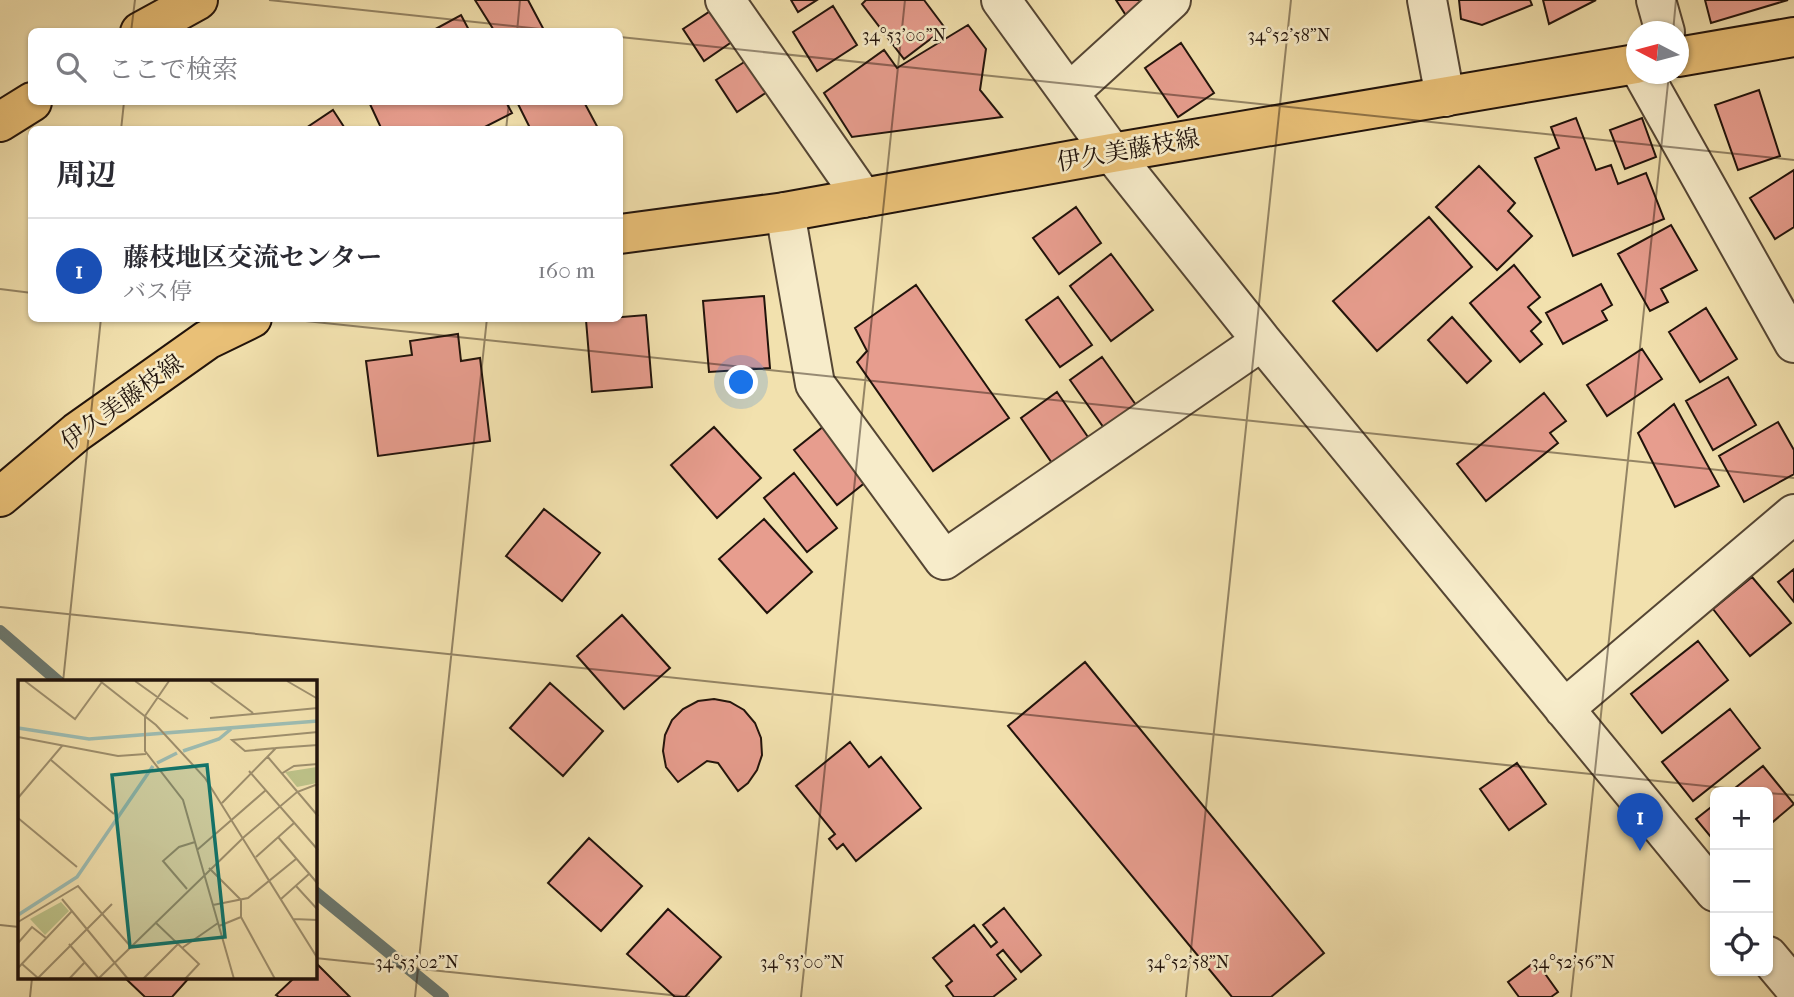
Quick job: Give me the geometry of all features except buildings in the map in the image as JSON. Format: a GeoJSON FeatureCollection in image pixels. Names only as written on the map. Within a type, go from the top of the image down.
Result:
{"type":"FeatureCollection","features":[{"type":"Feature","properties":{"kind":"main road"},"geometry":{"type":"LineString","coordinates":[[147,28],[198,0]]}},
{"type":"Feature","properties":{"kind":"main road"},"geometry":{"type":"LineString","coordinates":[[1689,55],[1794,37]]}},
{"type":"Feature","properties":{"kind":"main road","name":"伊久美藤枝線"},"geometry":{"type":"LineString","coordinates":[[623,234],[785,212],[1626,66]]}},
{"type":"Feature","properties":{"kind":"main road"},"geometry":{"type":"LineString","coordinates":[[0,122],[28,104]]}},
{"type":"Feature","properties":{"kind":"main road","name":"伊久美藤枝線"},"geometry":{"type":"LineString","coordinates":[[0,497],[77,432],[207,340],[244,322]]}},
{"type":"Feature","properties":{"kind":"street"},"geometry":{"type":"LineString","coordinates":[[725,0],[863,198]]}},
{"type":"Feature","properties":{"kind":"street"},"geometry":{"type":"LineString","coordinates":[[1001,0],[1112,153],[1262,341],[1710,886]]}},
{"type":"Feature","properties":{"kind":"street"},"geometry":{"type":"LineString","coordinates":[[1069,93],[1171,0]]}},
{"type":"Feature","properties":{"kind":"street"},"geometry":{"type":"LineString","coordinates":[[1427,0],[1445,97]]}},
{"type":"Feature","properties":{"kind":"street"},"geometry":{"type":"LineString","coordinates":[[1656,0],[1662,21]]}},
{"type":"Feature","properties":{"kind":"street"},"geometry":{"type":"LineString","coordinates":[[1649,84],[1794,344]]}},
{"type":"Feature","properties":{"kind":"street"},"geometry":{"type":"LineString","coordinates":[[785,212],[815,384],[944,560],[1262,341]]}},
{"type":"Feature","properties":{"kind":"street"},"geometry":{"type":"LineString","coordinates":[[1564,709],[1794,514]]}},
{"type":"Feature","properties":{"kind":"street"},"geometry":{"type":"LineString","coordinates":[[1773,962],[1794,989],[1785,997]]}},
{"type":"Feature","properties":{"kind":"waterway"},"geometry":{"type":"LineString","coordinates":[[0,631],[57,680]]}},
{"type":"Feature","properties":{"kind":"waterway"},"geometry":{"type":"LineString","coordinates":[[317,894],[443,997]]}},
{"type":"Feature","properties":{"kind":"place","name":"藤枝地区交流センター"},"geometry":{"type":"Point","coordinates":[1640,851]}}]}
